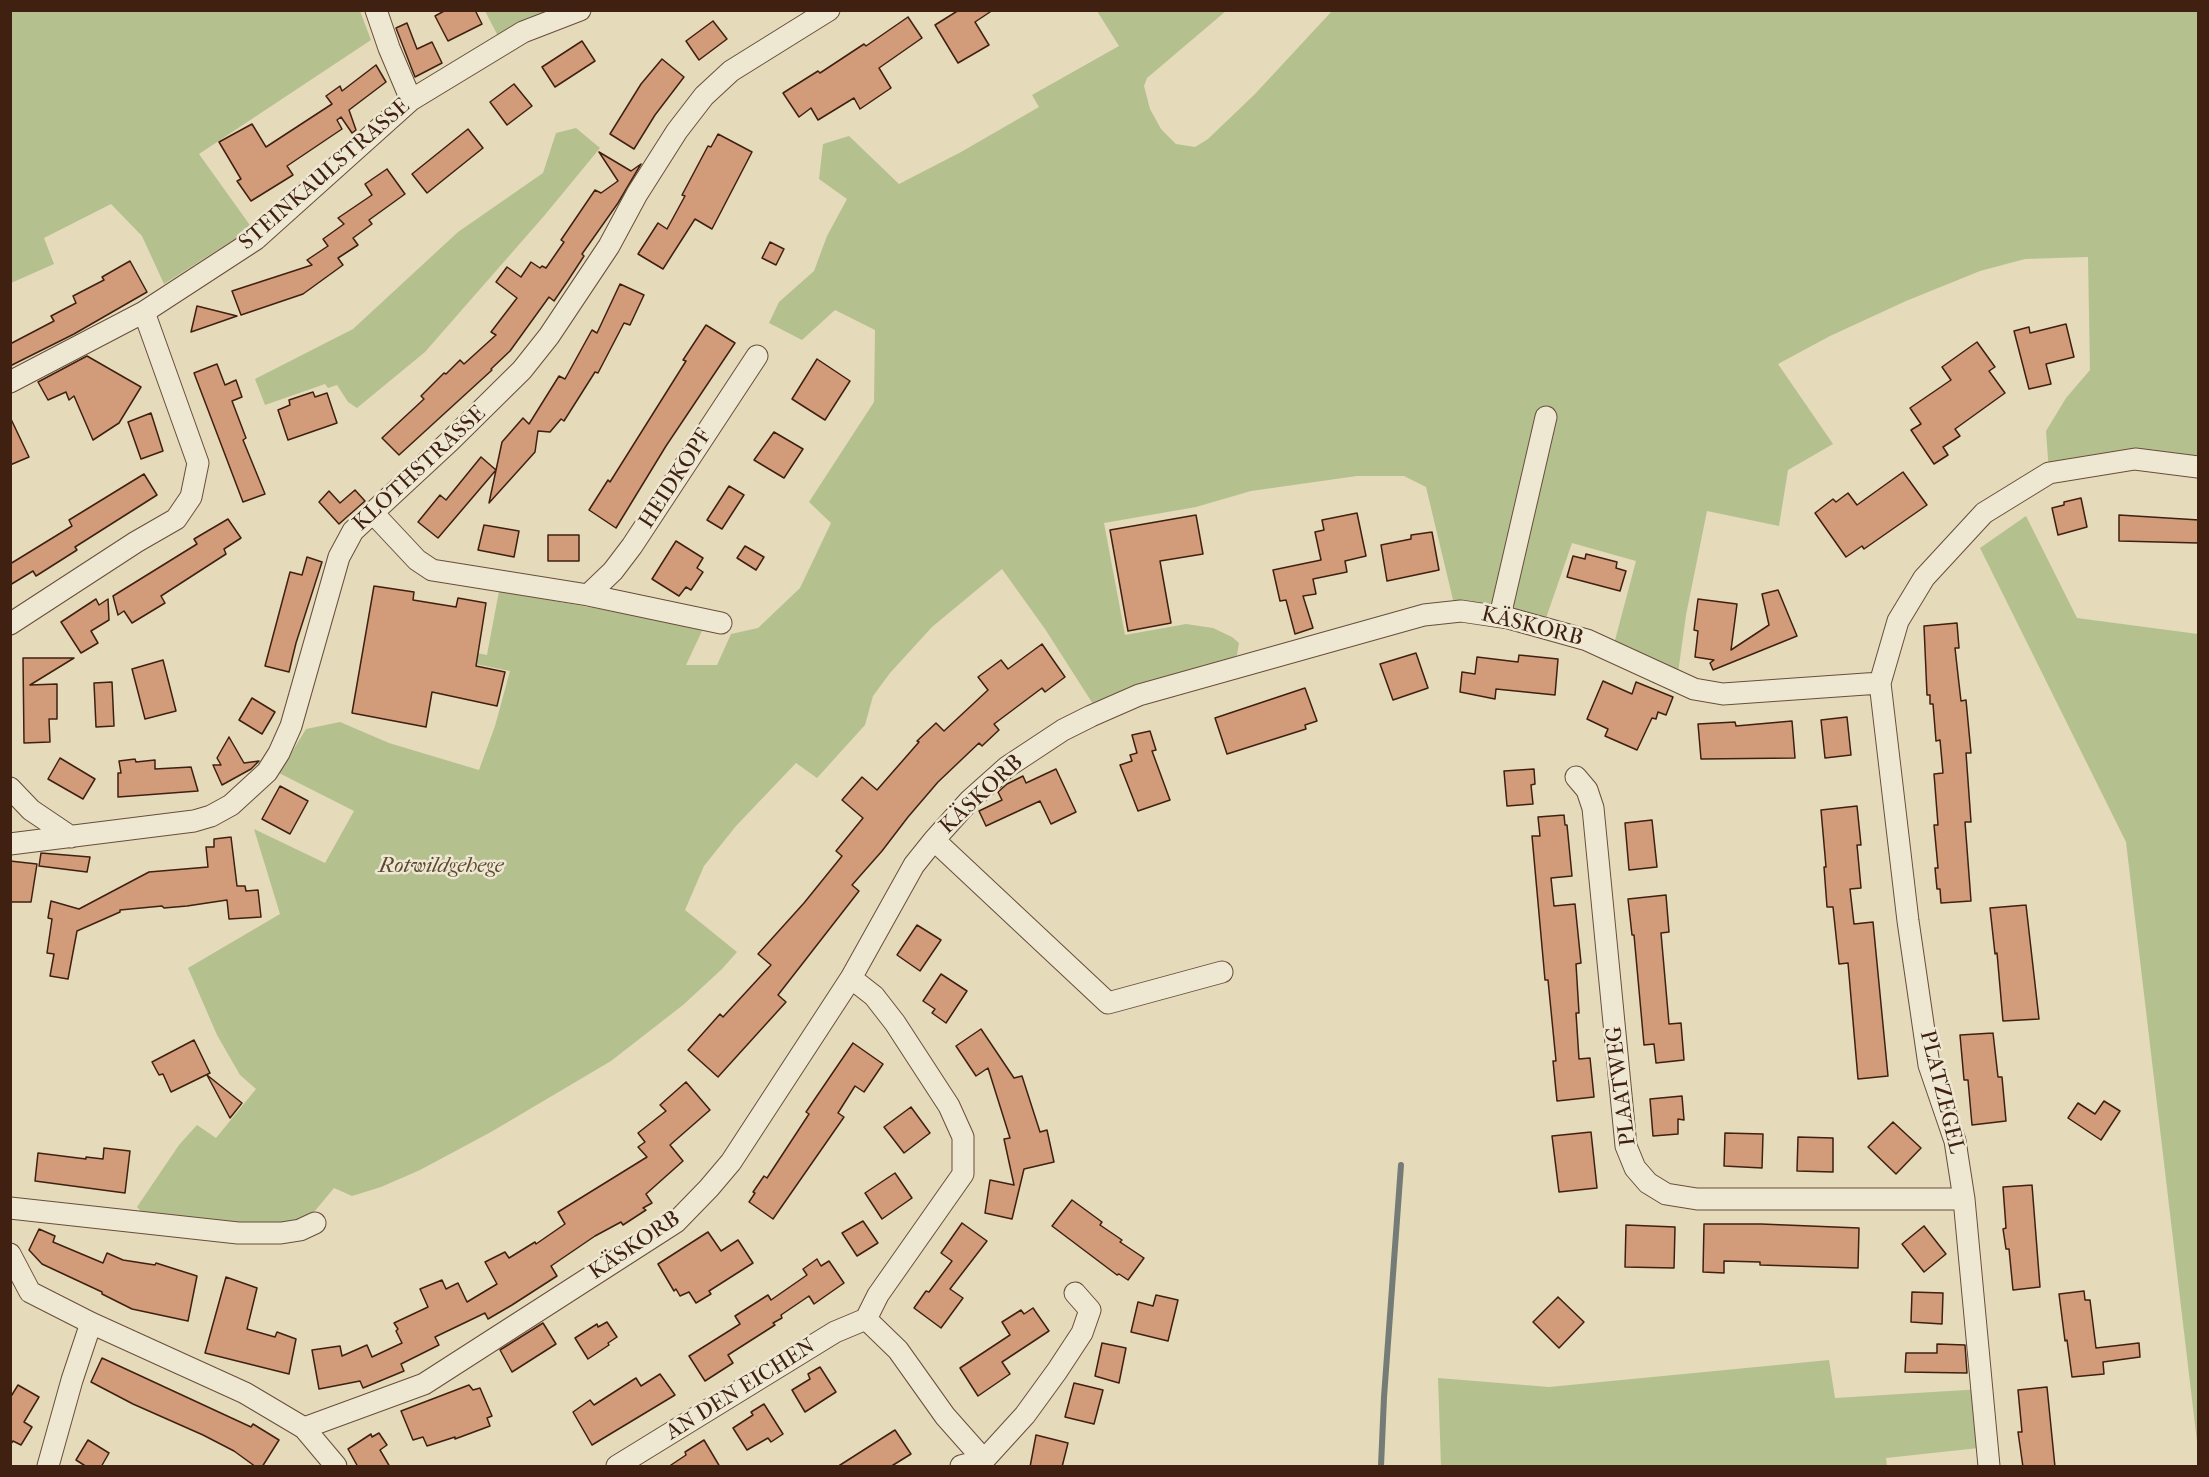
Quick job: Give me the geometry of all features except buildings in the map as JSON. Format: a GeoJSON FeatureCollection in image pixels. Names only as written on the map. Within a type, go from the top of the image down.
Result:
{"type":"FeatureCollection","features":[{"type":"Feature","properties":{"kind":"street"},"geometry":{"type":"LineString","coordinates":[[376,10],[411,100]]}},
{"type":"Feature","properties":{"kind":"street","name":"STEINKAULSTRASSE"},"geometry":{"type":"LineString","coordinates":[[10,382],[144,312],[256,239],[411,100],[523,33],[580,10]]}},
{"type":"Feature","properties":{"kind":"street","name":"KLOTHSTRASSE"},"geometry":{"type":"LineString","coordinates":[[10,844],[194,821],[211,816],[231,805],[267,772],[279,753],[291,726],[339,557],[353,531],[522,370],[549,336],[609,246],[637,194],[677,131],[704,96],[730,71],[829,10]]}},
{"type":"Feature","properties":{"kind":"street"},"geometry":{"type":"LineString","coordinates":[[10,624],[136,542],[176,519],[191,497],[198,463],[144,312]]}},
{"type":"Feature","properties":{"kind":"street","name":"HEIDKOPF"},"geometry":{"type":"LineString","coordinates":[[588,595],[613,571],[632,546],[757,356]]}},
{"type":"Feature","properties":{"kind":"street"},"geometry":{"type":"LineString","coordinates":[[1500,616],[1546,417]]}},
{"type":"Feature","properties":{"kind":"street"},"geometry":{"type":"LineString","coordinates":[[1880,683],[1898,621],[1924,578],[1984,513],[2049,473],[2135,459],[2199,467]]}},
{"type":"Feature","properties":{"kind":"street"},"geometry":{"type":"LineString","coordinates":[[372,512],[417,560],[432,570],[588,595],[722,623]]}},
{"type":"Feature","properties":{"kind":"street","name":"KÄSKORB"},"geometry":{"type":"LineString","coordinates":[[304,1428],[424,1384],[676,1222],[731,1162],[851,978],[914,865],[970,800],[1007,767],[1063,730],[1139,695],[1424,615],[1461,611],[1500,616],[1587,640],[1694,689],[1713,693],[1880,683]]}},
{"type":"Feature","properties":{"kind":"street","name":"PLATZEGEL"},"geometry":{"type":"LineString","coordinates":[[1880,683],[1908,921],[1929,1065],[1955,1141],[1964,1199],[1989,1467]]}},
{"type":"Feature","properties":{"kind":"street","name":"PLAATWEG"},"geometry":{"type":"LineString","coordinates":[[1576,777],[1587,790],[1593,808],[1626,1146],[1635,1168],[1648,1183],[1666,1194],[1697,1199],[1964,1199]]}},
{"type":"Feature","properties":{"kind":"street"},"geometry":{"type":"LineString","coordinates":[[10,788],[31,810],[71,837]]}},
{"type":"Feature","properties":{"kind":"street"},"geometry":{"type":"LineString","coordinates":[[934,840],[1108,1003],[1222,972]]}},
{"type":"Feature","properties":{"kind":"street"},"geometry":{"type":"LineString","coordinates":[[851,978],[874,996],[895,1023],[949,1106],[963,1137],[963,1174],[878,1295],[866,1319],[898,1350],[982,1463]]}},
{"type":"Feature","properties":{"kind":"street"},"geometry":{"type":"LineString","coordinates":[[10,1208],[238,1233],[281,1233],[300,1230],[315,1223]]}},
{"type":"Feature","properties":{"kind":"street"},"geometry":{"type":"LineString","coordinates":[[10,1254],[20,1293],[170,1357],[245,1393],[304,1428],[336,1467]]}},
{"type":"Feature","properties":{"kind":"street"},"geometry":{"type":"LineString","coordinates":[[961,1467],[982,1463],[1025,1415],[1082,1333],[1090,1310],[1075,1293]]}},
{"type":"Feature","properties":{"kind":"street","name":"AN DEN EICHEN"},"geometry":{"type":"LineString","coordinates":[[617,1467],[835,1332],[866,1319]]}},
{"type":"Feature","properties":{"kind":"street"},"geometry":{"type":"LineString","coordinates":[[48,1467],[72,1380],[91,1323]]}},
{"type":"Feature","properties":{"kind":"green space"},"geometry":{"type":"Polygon","coordinates":[[[544,10],[545,12],[498,36],[485,11],[544,10]]]}},
{"type":"Feature","properties":{"kind":"green space"},"geometry":{"type":"Polygon","coordinates":[[[10,11],[360,11],[371,40],[199,154],[252,228],[164,284],[142,236],[111,204],[44,238],[54,264],[11,283],[10,11]]]}},
{"type":"Feature","properties":{"kind":"green space","name":"Rotwildgehege"},"geometry":{"type":"Polygon","coordinates":[[[1097,11],[1226,11],[1147,78],[1144,86],[1150,109],[1161,129],[1176,144],[1195,147],[1208,139],[1255,94],[1332,11],[2198,11],[2198,467],[2135,459],[2049,473],[2046,431],[2066,398],[2090,370],[2088,257],[2025,259],[1980,271],[1906,301],[1830,336],[1778,364],[1833,444],[1788,470],[1779,526],[1707,511],[1686,615],[1678,673],[1614,644],[1636,561],[1572,543],[1545,621],[1454,604],[1426,487],[1404,476],[1357,476],[1251,491],[1196,507],[1104,523],[1125,635],[1186,624],[1213,628],[1239,643],[1237,655],[1228,663],[1133,689],[1093,704],[1045,629],[1002,569],[932,627],[890,673],[873,696],[865,725],[817,778],[796,763],[736,826],[704,866],[685,910],[737,952],[683,1005],[611,1061],[491,1132],[420,1170],[381,1187],[352,1196],[334,1188],[309,1218],[277,1226],[144,1215],[137,1207],[179,1145],[197,1125],[216,1138],[256,1089],[240,1075],[217,1035],[188,968],[280,914],[254,829],[325,863],[354,811],[279,773],[306,729],[340,722],[389,743],[479,770],[495,726],[510,671],[435,656],[436,645],[487,655],[499,591],[694,626],[702,631],[686,665],[717,665],[731,634],[758,628],[800,588],[831,523],[809,502],[874,402],[875,330],[835,310],[802,340],[769,323],[779,302],[814,271],[827,236],[847,199],[819,179],[823,144],[849,136],[899,184],[961,152],[1039,107],[1032,95],[1119,46],[1097,11]]]}},
{"type":"Feature","properties":{"kind":"green space"},"geometry":{"type":"Polygon","coordinates":[[[576,128],[600,148],[425,352],[357,408],[348,402],[337,385],[328,388],[325,384],[265,405],[255,379],[353,329],[458,232],[543,173],[556,133],[576,128]]]}},
{"type":"Feature","properties":{"kind":"green space"},"geometry":{"type":"Polygon","coordinates":[[[2026,516],[2077,618],[2198,634],[2198,1450],[2126,842],[1980,548],[2026,516]]]}},
{"type":"Feature","properties":{"kind":"green space"},"geometry":{"type":"Polygon","coordinates":[[[1829,1360],[1835,1398],[1982,1389],[1988,1447],[1886,1458],[1887,1466],[1441,1466],[1438,1378],[1549,1387],[1829,1360]]]}},
{"type":"Feature","properties":{"kind":"waterway"},"geometry":{"type":"LineString","coordinates":[[1381,1466],[1401,1165]]}}]}
